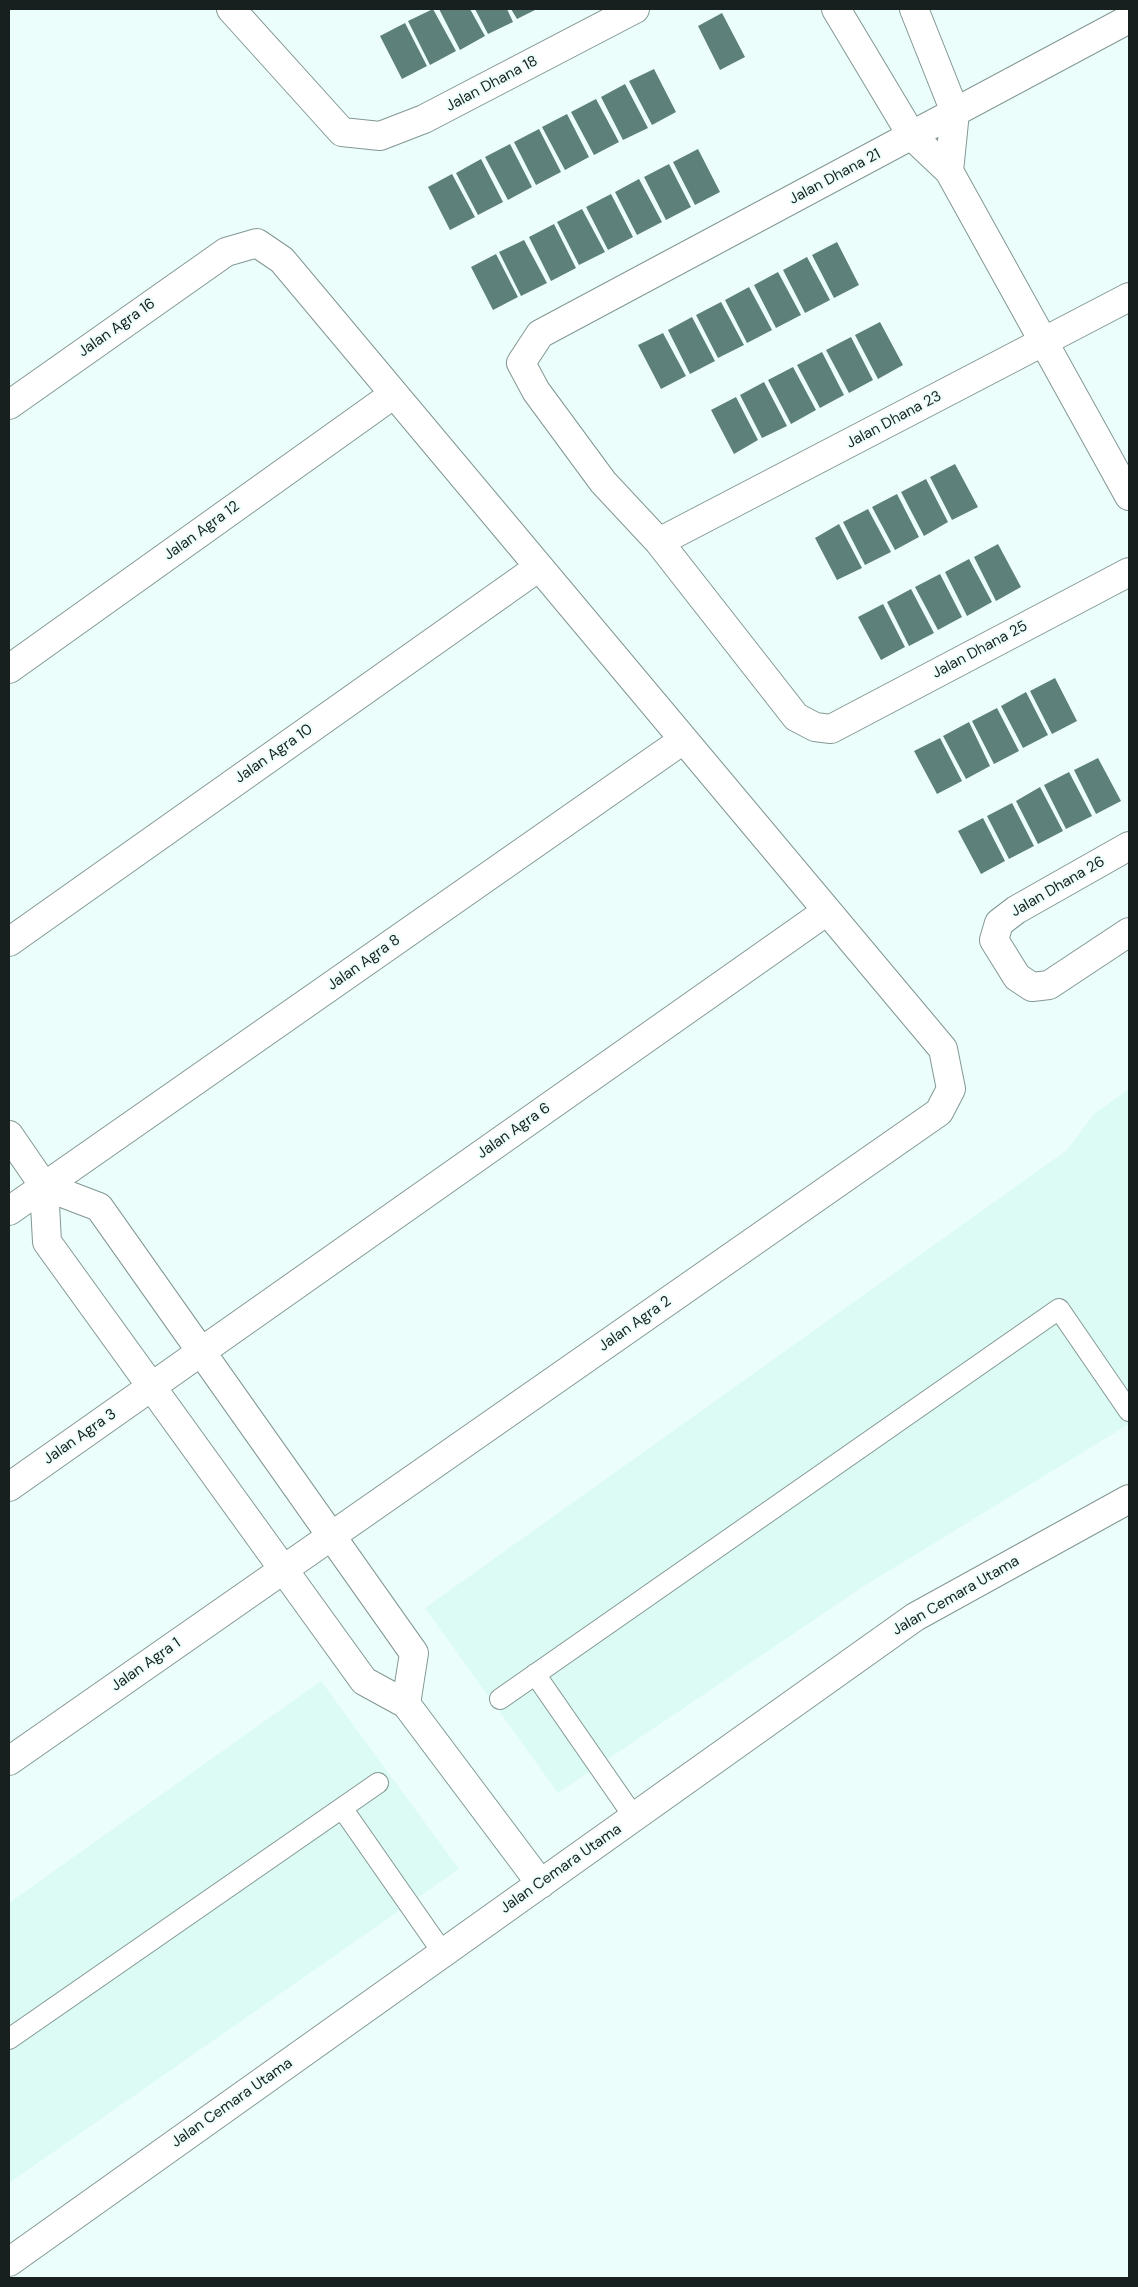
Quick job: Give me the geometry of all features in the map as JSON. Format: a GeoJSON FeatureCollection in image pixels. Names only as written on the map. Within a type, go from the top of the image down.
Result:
{"type":"FeatureCollection","features":[{"type":"Feature","properties":{"kind":"street","name":"Jalan Dhana 18"},"geometry":{"type":"LineString","coordinates":[[231,9],[342,132],[380,136],[424,119],[635,9]]}},
{"type":"Feature","properties":{"kind":"street"},"geometry":{"type":"LineString","coordinates":[[836,9],[912,136],[949,171],[1129,496]]}},
{"type":"Feature","properties":{"kind":"street"},"geometry":{"type":"LineString","coordinates":[[914,9],[955,112],[949,171]]}},
{"type":"Feature","properties":{"kind":"street","name":"Jalan Dhana 21"},"geometry":{"type":"LineString","coordinates":[[659,542],[603,482],[536,391],[521,363],[540,334],[1129,19]]}},
{"type":"Feature","properties":{"kind":"street","name":"Jalan Agra 16"},"geometry":{"type":"LineString","coordinates":[[9,405],[226,252],[257,243],[282,260],[394,394]]}},
{"type":"Feature","properties":{"kind":"street","name":"Jalan Dhana 23"},"geometry":{"type":"LineString","coordinates":[[659,542],[1129,297]]}},
{"type":"Feature","properties":{"kind":"street"},"geometry":{"type":"LineString","coordinates":[[394,394],[827,911]]}},
{"type":"Feature","properties":{"kind":"street","name":"Jalan Agra 12"},"geometry":{"type":"LineString","coordinates":[[9,669],[394,394]]}},
{"type":"Feature","properties":{"kind":"street","name":"Jalan Dhana 25"},"geometry":{"type":"LineString","coordinates":[[659,542],[796,716],[815,727],[831,729],[1129,572]]}},
{"type":"Feature","properties":{"kind":"street","name":"Jalan Agra 10"},"geometry":{"type":"LineString","coordinates":[[9,942],[539,567]]}},
{"type":"Feature","properties":{"kind":"street","name":"Jalan Agra 8"},"geometry":{"type":"LineString","coordinates":[[9,1211],[683,740]]}},
{"type":"Feature","properties":{"kind":"street","name":"Jalan Dhana 26"},"geometry":{"type":"LineString","coordinates":[[1129,846],[1016,910],[999,924],[994,940],[1017,977],[1032,987],[1049,985],[1129,932]]}},
{"type":"Feature","properties":{"kind":"street","name":"Jalan Agra 2"},"geometry":{"type":"LineString","coordinates":[[283,1569],[939,1112],[951,1090],[943,1049],[827,911]]}},
{"type":"Feature","properties":{"kind":"street","name":"Jalan Agra 6"},"geometry":{"type":"LineString","coordinates":[[152,1387],[827,911]]}},
{"type":"Feature","properties":{"kind":"street"},"geometry":{"type":"LineString","coordinates":[[9,1135],[44,1186],[47,1242],[364,1681],[406,1704],[540,1884]]}},
{"type":"Feature","properties":{"kind":"street"},"geometry":{"type":"LineString","coordinates":[[44,1186],[99,1207],[414,1653],[406,1704]]}},
{"type":"Feature","properties":{"kind":"street","name":"Jalan Agra 3"},"geometry":{"type":"LineString","coordinates":[[9,1487],[152,1387]]}},
{"type":"Feature","properties":{"kind":"street","name":"Jalan Cemara Utama"},"geometry":{"type":"LineString","coordinates":[[9,2262],[914,1617],[1129,1499]]}},
{"type":"Feature","properties":{"kind":"street","name":"Jalan Agra 1"},"geometry":{"type":"LineString","coordinates":[[9,1761],[283,1569]]}},
{"type":"Feature","properties":{"kind":"lane"},"geometry":{"type":"LineString","coordinates":[[500,1699],[1059,1309],[1129,1411]]}},
{"type":"Feature","properties":{"kind":"lane"},"geometry":{"type":"LineString","coordinates":[[536,1674],[634,1817]]}},
{"type":"Feature","properties":{"kind":"lane"},"geometry":{"type":"LineString","coordinates":[[9,2039],[378,1783]]}},
{"type":"Feature","properties":{"kind":"lane"},"geometry":{"type":"LineString","coordinates":[[342,1808],[443,1953]]}},
{"type":"Feature","properties":{"kind":"shaded area"},"geometry":{"type":"Polygon","coordinates":[[[1129,1089],[1129,1424],[864,1586],[558,1793],[425,1608],[1067,1150],[1094,1114],[1129,1089]]]}},
{"type":"Feature","properties":{"kind":"shaded area"},"geometry":{"type":"Polygon","coordinates":[[[321,1681],[459,1869],[9,2183],[9,1903],[321,1681]]]}},
{"type":"Feature","properties":{"kind":"building"},"geometry":{"type":"Polygon","coordinates":[[[433,9],[456,51],[430,65],[408,21],[433,9]]]}},
{"type":"Feature","properties":{"kind":"building"},"geometry":{"type":"Polygon","coordinates":[[[439,9],[470,9],[485,36],[460,50],[439,9]]]}},
{"type":"Feature","properties":{"kind":"building"},"geometry":{"type":"Polygon","coordinates":[[[475,9],[507,9],[513,22],[488,34],[475,9]]]}},
{"type":"Feature","properties":{"kind":"building"},"geometry":{"type":"Polygon","coordinates":[[[511,9],[537,9],[517,19],[511,9]]]}},
{"type":"Feature","properties":{"kind":"building"},"geometry":{"type":"Polygon","coordinates":[[[722,13],[745,57],[720,70],[698,26],[722,13]]]}},
{"type":"Feature","properties":{"kind":"building"},"geometry":{"type":"Polygon","coordinates":[[[405,23],[427,66],[402,79],[380,36],[405,23]]]}},
{"type":"Feature","properties":{"kind":"building"},"geometry":{"type":"Polygon","coordinates":[[[654,69],[676,112],[652,125],[629,81],[654,69]]]}},
{"type":"Feature","properties":{"kind":"building"},"geometry":{"type":"Polygon","coordinates":[[[625,84],[648,128],[623,140],[601,97],[625,84]]]}},
{"type":"Feature","properties":{"kind":"building"},"geometry":{"type":"Polygon","coordinates":[[[596,99],[619,142],[594,155],[571,112],[596,99]]]}},
{"type":"Feature","properties":{"kind":"building"},"geometry":{"type":"Polygon","coordinates":[[[567,114],[589,157],[565,170],[542,127],[567,114]]]}},
{"type":"Feature","properties":{"kind":"building"},"geometry":{"type":"Polygon","coordinates":[[[539,129],[561,172],[536,185],[514,142],[539,129]]]}},
{"type":"Feature","properties":{"kind":"building"},"geometry":{"type":"Polygon","coordinates":[[[510,144],[532,187],[508,200],[485,157],[510,144]]]}},
{"type":"Feature","properties":{"kind":"building"},"geometry":{"type":"Polygon","coordinates":[[[698,149],[720,192],[695,205],[673,162],[698,149]]]}},
{"type":"Feature","properties":{"kind":"building"},"geometry":{"type":"Polygon","coordinates":[[[481,159],[503,202],[478,215],[456,173],[481,159]]]}},
{"type":"Feature","properties":{"kind":"building"},"geometry":{"type":"Polygon","coordinates":[[[669,164],[691,207],[666,220],[644,177],[669,164]]]}},
{"type":"Feature","properties":{"kind":"building"},"geometry":{"type":"Polygon","coordinates":[[[452,174],[475,217],[450,230],[428,187],[452,174]]]}},
{"type":"Feature","properties":{"kind":"building"},"geometry":{"type":"Polygon","coordinates":[[[639,179],[662,222],[637,235],[615,192],[639,179]]]}},
{"type":"Feature","properties":{"kind":"building"},"geometry":{"type":"Polygon","coordinates":[[[611,194],[633,237],[608,250],[586,207],[611,194]]]}},
{"type":"Feature","properties":{"kind":"building"},"geometry":{"type":"Polygon","coordinates":[[[582,209],[605,252],[579,265],[557,222],[582,209]]]}},
{"type":"Feature","properties":{"kind":"building"},"geometry":{"type":"Polygon","coordinates":[[[554,224],[576,268],[551,281],[529,237],[554,224]]]}},
{"type":"Feature","properties":{"kind":"building"},"geometry":{"type":"Polygon","coordinates":[[[524,240],[547,283],[521,296],[499,252],[524,240]]]}},
{"type":"Feature","properties":{"kind":"building"},"geometry":{"type":"Polygon","coordinates":[[[837,242],[859,285],[834,298],[812,255],[837,242]]]}},
{"type":"Feature","properties":{"kind":"building"},"geometry":{"type":"Polygon","coordinates":[[[496,254],[518,297],[493,310],[471,267],[496,254]]]}},
{"type":"Feature","properties":{"kind":"building"},"geometry":{"type":"Polygon","coordinates":[[[807,257],[830,300],[805,313],[783,270],[807,257]]]}},
{"type":"Feature","properties":{"kind":"building"},"geometry":{"type":"Polygon","coordinates":[[[778,272],[801,315],[776,328],[754,285],[778,272]]]}},
{"type":"Feature","properties":{"kind":"building"},"geometry":{"type":"Polygon","coordinates":[[[749,287],[772,330],[747,343],[725,300],[749,287]]]}},
{"type":"Feature","properties":{"kind":"building"},"geometry":{"type":"Polygon","coordinates":[[[721,302],[744,345],[718,358],[696,315],[721,302]]]}},
{"type":"Feature","properties":{"kind":"building"},"geometry":{"type":"Polygon","coordinates":[[[692,317],[715,361],[690,374],[668,330],[692,317]]]}},
{"type":"Feature","properties":{"kind":"building"},"geometry":{"type":"Polygon","coordinates":[[[880,322],[903,365],[878,379],[855,335],[880,322]]]}},
{"type":"Feature","properties":{"kind":"building"},"geometry":{"type":"Polygon","coordinates":[[[663,333],[686,376],[661,389],[638,345],[663,333]]]}},
{"type":"Feature","properties":{"kind":"building"},"geometry":{"type":"Polygon","coordinates":[[[851,337],[873,380],[849,393],[826,350],[851,337]]]}},
{"type":"Feature","properties":{"kind":"building"},"geometry":{"type":"Polygon","coordinates":[[[822,352],[844,395],[820,408],[797,365],[822,352]]]}},
{"type":"Feature","properties":{"kind":"building"},"geometry":{"type":"Polygon","coordinates":[[[793,367],[816,410],[791,424],[768,380],[793,367]]]}},
{"type":"Feature","properties":{"kind":"building"},"geometry":{"type":"Polygon","coordinates":[[[764,382],[787,426],[762,438],[740,395],[764,382]]]}},
{"type":"Feature","properties":{"kind":"building"},"geometry":{"type":"Polygon","coordinates":[[[736,397],[758,440],[734,454],[711,410],[736,397]]]}},
{"type":"Feature","properties":{"kind":"building"},"geometry":{"type":"Polygon","coordinates":[[[955,464],[978,507],[952,520],[930,477],[955,464]]]}},
{"type":"Feature","properties":{"kind":"building"},"geometry":{"type":"Polygon","coordinates":[[[926,479],[948,522],[924,536],[901,492],[926,479]]]}},
{"type":"Feature","properties":{"kind":"building"},"geometry":{"type":"Polygon","coordinates":[[[897,494],[919,537],[895,550],[872,507],[897,494]]]}},
{"type":"Feature","properties":{"kind":"building"},"geometry":{"type":"Polygon","coordinates":[[[868,509],[891,552],[865,565],[843,522],[868,509]]]}},
{"type":"Feature","properties":{"kind":"building"},"geometry":{"type":"Polygon","coordinates":[[[839,524],[862,568],[837,580],[815,538],[839,524]]]}},
{"type":"Feature","properties":{"kind":"building"},"geometry":{"type":"Polygon","coordinates":[[[998,544],[1021,587],[996,601],[974,557],[998,544]]]}},
{"type":"Feature","properties":{"kind":"building"},"geometry":{"type":"Polygon","coordinates":[[[969,559],[992,602],[967,616],[945,572],[969,559]]]}},
{"type":"Feature","properties":{"kind":"building"},"geometry":{"type":"Polygon","coordinates":[[[940,574],[962,617],[938,630],[915,587],[940,574]]]}},
{"type":"Feature","properties":{"kind":"building"},"geometry":{"type":"Polygon","coordinates":[[[911,589],[934,633],[909,646],[887,602],[911,589]]]}},
{"type":"Feature","properties":{"kind":"building"},"geometry":{"type":"Polygon","coordinates":[[[883,604],[905,647],[881,660],[858,617],[883,604]]]}},
{"type":"Feature","properties":{"kind":"building"},"geometry":{"type":"Polygon","coordinates":[[[1055,678],[1077,721],[1052,734],[1030,691],[1055,678]]]}},
{"type":"Feature","properties":{"kind":"building"},"geometry":{"type":"Polygon","coordinates":[[[1026,692],[1048,735],[1023,748],[1001,706],[1026,692]]]}},
{"type":"Feature","properties":{"kind":"building"},"geometry":{"type":"Polygon","coordinates":[[[997,708],[1019,751],[994,764],[972,721],[997,708]]]}},
{"type":"Feature","properties":{"kind":"building"},"geometry":{"type":"Polygon","coordinates":[[[969,722],[990,766],[966,779],[943,736],[969,722]]]}},
{"type":"Feature","properties":{"kind":"building"},"geometry":{"type":"Polygon","coordinates":[[[940,738],[962,781],[937,794],[914,751],[940,738]]]}},
{"type":"Feature","properties":{"kind":"building"},"geometry":{"type":"Polygon","coordinates":[[[1098,758],[1121,801],[1096,814],[1074,770],[1098,758]]]}},
{"type":"Feature","properties":{"kind":"building"},"geometry":{"type":"Polygon","coordinates":[[[1069,772],[1092,816],[1066,829],[1044,785],[1069,772]]]}},
{"type":"Feature","properties":{"kind":"building"},"geometry":{"type":"Polygon","coordinates":[[[1040,787],[1063,831],[1038,844],[1016,801],[1040,787]]]}},
{"type":"Feature","properties":{"kind":"building"},"geometry":{"type":"Polygon","coordinates":[[[1012,803],[1034,846],[1009,859],[987,816],[1012,803]]]}},
{"type":"Feature","properties":{"kind":"building"},"geometry":{"type":"Polygon","coordinates":[[[983,818],[1005,861],[981,874],[958,831],[983,818]]]}}]}
